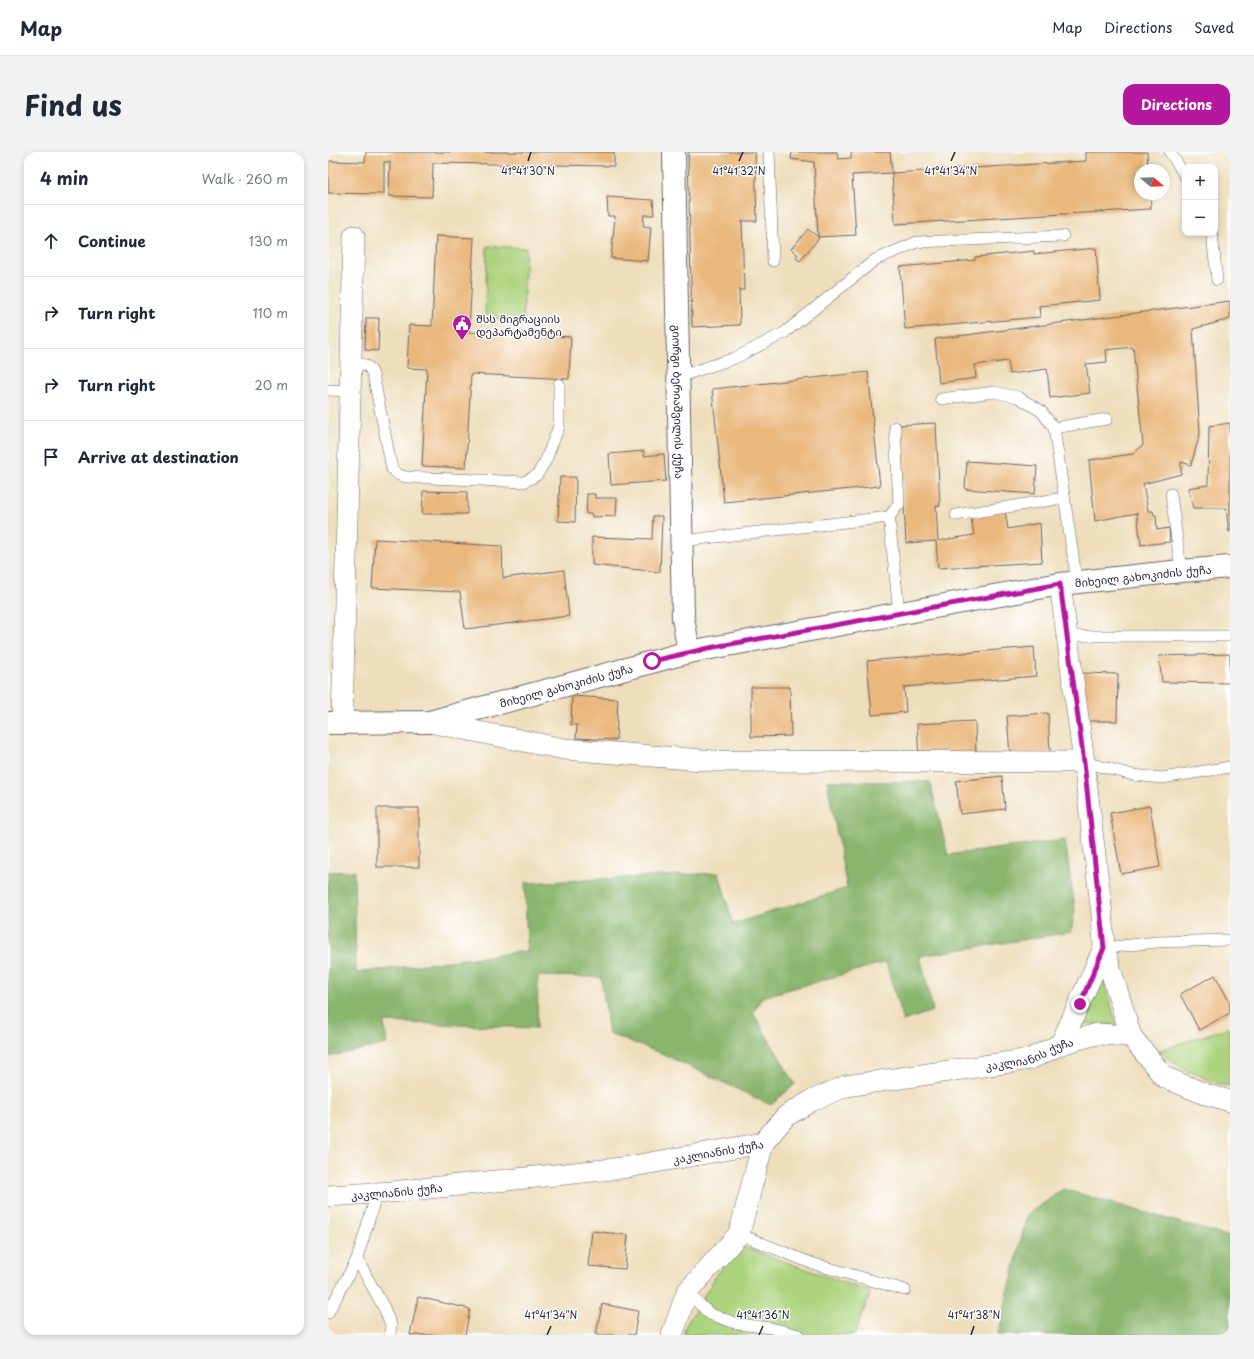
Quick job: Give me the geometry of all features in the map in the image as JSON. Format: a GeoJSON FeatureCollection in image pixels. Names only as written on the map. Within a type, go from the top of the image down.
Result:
{"type":"FeatureCollection","features":[{"type":"Feature","properties":{"kind":"main road","name":"გიორგი ბერიაშვილის ქუჩა"},"geometry":{"type":"LineString","coordinates":[[674,152],[683,618],[689,652]]}},
{"type":"Feature","properties":{"kind":"main road","name":"მიხეილ გახოკიძის ქუჩა"},"geometry":{"type":"LineString","coordinates":[[335,723],[429,722],[689,652],[899,613],[1068,584],[1230,567]]}},
{"type":"Feature","properties":{"kind":"street"},"geometry":{"type":"LineString","coordinates":[[335,723],[350,391],[354,236]]}},
{"type":"Feature","properties":{"kind":"street"},"geometry":{"type":"LineString","coordinates":[[1068,584],[1067,636],[1084,762],[1104,948],[1131,1036],[1164,1077],[1205,1094],[1230,1101]]}},
{"type":"Feature","properties":{"kind":"street"},"geometry":{"type":"LineString","coordinates":[[429,722],[564,749],[715,761],[1084,762]]}},
{"type":"Feature","properties":{"kind":"street"},"geometry":{"type":"LineString","coordinates":[[1061,1044],[1104,948]]}},
{"type":"Feature","properties":{"kind":"street","name":"კაკლიანის ქუჩა"},"geometry":{"type":"LineString","coordinates":[[328,1196],[377,1193],[622,1168],[762,1144],[786,1116],[811,1101],[846,1086],[1030,1059],[1061,1044],[1097,1034],[1131,1036]]}},
{"type":"Feature","properties":{"kind":"street"},"geometry":{"type":"LineString","coordinates":[[672,1335],[687,1292],[739,1234],[762,1144]]}},
{"type":"Feature","properties":{"kind":"lane"},"geometry":{"type":"LineString","coordinates":[[769,152],[773,261]]}},
{"type":"Feature","properties":{"kind":"lane"},"geometry":{"type":"LineString","coordinates":[[1170,152],[1182,171]]}},
{"type":"Feature","properties":{"kind":"lane"},"geometry":{"type":"LineString","coordinates":[[678,378],[735,358],[784,333],[875,260],[917,242],[1063,236]]}},
{"type":"Feature","properties":{"kind":"lane"},"geometry":{"type":"LineString","coordinates":[[1212,236],[1216,280]]}},
{"type":"Feature","properties":{"kind":"lane"},"geometry":{"type":"LineString","coordinates":[[350,364],[364,364],[370,367],[373,374],[392,469],[399,475],[406,477],[524,482],[537,475],[546,460],[559,426],[559,384]]}},
{"type":"Feature","properties":{"kind":"lane"},"geometry":{"type":"LineString","coordinates":[[328,390],[350,391]]}},
{"type":"Feature","properties":{"kind":"lane"},"geometry":{"type":"LineString","coordinates":[[941,399],[994,392],[1018,397],[1041,411],[1054,428],[1064,498],[1068,584]]}},
{"type":"Feature","properties":{"kind":"lane"},"geometry":{"type":"LineString","coordinates":[[1054,428],[1107,419]]}},
{"type":"Feature","properties":{"kind":"lane"},"geometry":{"type":"LineString","coordinates":[[895,427],[899,504],[889,517],[899,613]]}},
{"type":"Feature","properties":{"kind":"lane"},"geometry":{"type":"LineString","coordinates":[[1171,494],[1181,571]]}},
{"type":"Feature","properties":{"kind":"lane"},"geometry":{"type":"LineString","coordinates":[[956,515],[1064,498]]}},
{"type":"Feature","properties":{"kind":"lane"},"geometry":{"type":"LineString","coordinates":[[681,541],[889,517]]}},
{"type":"Feature","properties":{"kind":"lane"},"geometry":{"type":"LineString","coordinates":[[1067,636],[1230,636]]}},
{"type":"Feature","properties":{"kind":"lane"},"geometry":{"type":"LineString","coordinates":[[1084,762],[1133,775],[1162,778],[1230,767]]}},
{"type":"Feature","properties":{"kind":"lane"},"geometry":{"type":"LineString","coordinates":[[1104,948],[1157,942],[1230,940]]}},
{"type":"Feature","properties":{"kind":"lane"},"geometry":{"type":"LineString","coordinates":[[328,1313],[357,1259],[377,1193]]}},
{"type":"Feature","properties":{"kind":"lane"},"geometry":{"type":"LineString","coordinates":[[739,1234],[811,1263],[905,1290]]}},
{"type":"Feature","properties":{"kind":"lane"},"geometry":{"type":"LineString","coordinates":[[357,1259],[384,1308],[391,1326],[390,1335]]}},
{"type":"Feature","properties":{"kind":"lane"},"geometry":{"type":"LineString","coordinates":[[687,1292],[710,1314],[738,1324],[771,1328],[799,1335]]}},
{"type":"Feature","properties":{"kind":"green space"},"geometry":{"type":"Polygon","coordinates":[[[487,246],[526,248],[523,320],[485,319],[487,246]]]}},
{"type":"Feature","properties":{"kind":"green space"},"geometry":{"type":"Polygon","coordinates":[[[827,781],[930,782],[948,855],[1065,840],[1075,909],[1071,932],[920,956],[933,1011],[903,1021],[886,962],[762,997],[753,1013],[795,1084],[771,1105],[661,1053],[609,1034],[601,977],[538,976],[537,1028],[384,1022],[387,1044],[328,1057],[328,872],[354,871],[356,973],[527,951],[525,883],[719,873],[733,924],[847,888],[827,781]]]}},
{"type":"Feature","properties":{"kind":"green space"},"geometry":{"type":"Polygon","coordinates":[[[1102,975],[1117,1026],[1081,1023],[1102,975]]]}},
{"type":"Feature","properties":{"kind":"green space"},"geometry":{"type":"Polygon","coordinates":[[[1230,1027],[1230,1086],[1219,1084],[1182,1068],[1158,1051],[1230,1027]]]}},
{"type":"Feature","properties":{"kind":"green space"},"geometry":{"type":"Polygon","coordinates":[[[1063,1189],[1230,1237],[1230,1335],[998,1335],[1027,1215],[1063,1189]]]}},
{"type":"Feature","properties":{"kind":"green space"},"geometry":{"type":"Polygon","coordinates":[[[740,1246],[871,1292],[854,1335],[684,1335],[685,1327],[716,1276],[740,1246]]]}},
{"type":"Feature","properties":{"kind":"building"},"geometry":{"type":"Polygon","coordinates":[[[366,152],[614,152],[614,166],[433,163],[432,197],[389,196],[390,162],[384,162],[384,194],[328,193],[328,161],[365,162],[366,152]]]}},
{"type":"Feature","properties":{"kind":"building"},"geometry":{"type":"Polygon","coordinates":[[[688,152],[755,152],[757,221],[742,221],[744,290],[739,290],[740,325],[692,327],[688,152]]]}},
{"type":"Feature","properties":{"kind":"building"},"geometry":{"type":"Polygon","coordinates":[[[792,152],[837,152],[838,159],[851,158],[851,152],[890,152],[892,173],[852,175],[856,235],[818,237],[814,162],[791,159],[792,152]]]}},
{"type":"Feature","properties":{"kind":"building"},"geometry":{"type":"Polygon","coordinates":[[[1086,152],[1147,152],[1148,164],[1134,164],[1134,200],[1150,200],[1151,209],[895,224],[892,173],[1086,161],[1086,152]]]}},
{"type":"Feature","properties":{"kind":"building"},"geometry":{"type":"Polygon","coordinates":[[[607,197],[653,200],[654,215],[644,215],[643,226],[651,227],[648,261],[611,258],[615,216],[608,216],[607,197]]]}},
{"type":"Feature","properties":{"kind":"building"},"geometry":{"type":"Polygon","coordinates":[[[808,229],[819,238],[800,261],[796,258],[798,255],[791,249],[808,229]]]}},
{"type":"Feature","properties":{"kind":"building"},"geometry":{"type":"Polygon","coordinates":[[[436,236],[474,238],[469,332],[571,337],[569,379],[471,374],[466,468],[422,466],[427,369],[407,368],[409,325],[432,326],[436,236]]]}},
{"type":"Feature","properties":{"kind":"building"},"geometry":{"type":"Polygon","coordinates":[[[1096,248],[1100,300],[1039,306],[1040,317],[905,329],[900,267],[975,260],[975,257],[1034,251],[1034,254],[1096,248]]]}},
{"type":"Feature","properties":{"kind":"building"},"geometry":{"type":"Polygon","coordinates":[[[1230,301],[1230,319],[1193,329],[1200,433],[1191,465],[1181,462],[1181,474],[1143,484],[1148,511],[1153,511],[1154,515],[1156,515],[1157,530],[1169,528],[1170,542],[1141,545],[1137,513],[1095,521],[1089,460],[1133,454],[1143,445],[1133,347],[1106,350],[1107,362],[1086,364],[1090,393],[1050,398],[1047,369],[1010,374],[1008,361],[975,365],[976,378],[939,383],[935,339],[1230,301]]]}},
{"type":"Feature","properties":{"kind":"building"},"geometry":{"type":"Polygon","coordinates":[[[366,318],[379,318],[378,351],[365,350],[366,318]]]}},
{"type":"Feature","properties":{"kind":"building"},"geometry":{"type":"Polygon","coordinates":[[[868,372],[880,486],[724,502],[712,389],[868,372]]]}},
{"type":"Feature","properties":{"kind":"building"},"geometry":{"type":"Polygon","coordinates":[[[936,423],[940,506],[936,506],[938,541],[974,535],[971,517],[1005,511],[1008,529],[1040,523],[1042,562],[938,568],[936,541],[906,543],[900,425],[936,423]]]}},
{"type":"Feature","properties":{"kind":"building"},"geometry":{"type":"Polygon","coordinates":[[[1230,423],[1229,532],[1226,508],[1193,508],[1188,488],[1208,485],[1209,426],[1230,423]]]}},
{"type":"Feature","properties":{"kind":"building"},"geometry":{"type":"Polygon","coordinates":[[[644,451],[644,456],[664,454],[666,481],[611,485],[609,454],[644,451]]]}},
{"type":"Feature","properties":{"kind":"building"},"geometry":{"type":"Polygon","coordinates":[[[967,461],[1037,466],[1035,494],[965,489],[967,461]]]}},
{"type":"Feature","properties":{"kind":"building"},"geometry":{"type":"Polygon","coordinates":[[[560,477],[576,477],[575,522],[558,521],[560,477]]]}},
{"type":"Feature","properties":{"kind":"building"},"geometry":{"type":"Polygon","coordinates":[[[423,491],[467,492],[467,514],[422,514],[423,491]]]}},
{"type":"Feature","properties":{"kind":"building"},"geometry":{"type":"Polygon","coordinates":[[[587,494],[595,494],[595,498],[617,498],[616,516],[592,517],[592,514],[586,514],[587,494]]]}},
{"type":"Feature","properties":{"kind":"building"},"geometry":{"type":"Polygon","coordinates":[[[653,516],[662,516],[660,572],[592,565],[592,537],[652,539],[653,516]]]}},
{"type":"Feature","properties":{"kind":"building"},"geometry":{"type":"Polygon","coordinates":[[[375,539],[502,546],[503,578],[564,570],[569,616],[465,629],[460,592],[372,588],[375,539]]]}},
{"type":"Feature","properties":{"kind":"building"},"geometry":{"type":"Polygon","coordinates":[[[1034,647],[1036,676],[904,687],[906,712],[872,715],[867,661],[1034,647]]]}},
{"type":"Feature","properties":{"kind":"building"},"geometry":{"type":"Polygon","coordinates":[[[1230,654],[1230,683],[1162,682],[1159,656],[1230,654]]]}},
{"type":"Feature","properties":{"kind":"building"},"geometry":{"type":"Polygon","coordinates":[[[1082,673],[1118,674],[1117,721],[1081,721],[1082,673]]]}},
{"type":"Feature","properties":{"kind":"building"},"geometry":{"type":"Polygon","coordinates":[[[751,687],[790,687],[791,736],[751,737],[751,687]]]}},
{"type":"Feature","properties":{"kind":"building"},"geometry":{"type":"Polygon","coordinates":[[[572,696],[618,699],[616,740],[576,738],[577,725],[571,725],[572,696]]]}},
{"type":"Feature","properties":{"kind":"building"},"geometry":{"type":"Polygon","coordinates":[[[1048,713],[1050,752],[1010,755],[1007,716],[1048,713]]]}},
{"type":"Feature","properties":{"kind":"building"},"geometry":{"type":"Polygon","coordinates":[[[975,721],[976,755],[919,758],[917,724],[975,721]]]}},
{"type":"Feature","properties":{"kind":"building"},"geometry":{"type":"Polygon","coordinates":[[[1002,776],[1005,809],[960,814],[956,781],[1002,776]]]}},
{"type":"Feature","properties":{"kind":"building"},"geometry":{"type":"Polygon","coordinates":[[[1150,806],[1160,867],[1121,874],[1110,813],[1150,806]]]}},
{"type":"Feature","properties":{"kind":"building"},"geometry":{"type":"Polygon","coordinates":[[[377,808],[419,808],[419,867],[377,867],[377,808]]]}},
{"type":"Feature","properties":{"kind":"building"},"geometry":{"type":"Polygon","coordinates":[[[1215,975],[1230,1003],[1230,1013],[1199,1030],[1180,994],[1215,975]]]}},
{"type":"Feature","properties":{"kind":"building"},"geometry":{"type":"Polygon","coordinates":[[[592,1231],[628,1235],[625,1269],[588,1266],[592,1231]]]}},
{"type":"Feature","properties":{"kind":"building"},"geometry":{"type":"Polygon","coordinates":[[[418,1297],[470,1309],[465,1335],[410,1335],[418,1297]]]}},
{"type":"Feature","properties":{"kind":"building"},"geometry":{"type":"Polygon","coordinates":[[[602,1304],[638,1311],[634,1335],[596,1335],[602,1304]]]}},
{"type":"Feature","properties":{"kind":"place","name":"შსს მიგრაციის დეპარტამენტი"},"geometry":{"type":"Point","coordinates":[462,341]}},
{"type":"Feature","properties":{"kind":"route"},"geometry":{"type":"LineString","coordinates":[[652,661],[714,647],[1060,584],[1084,762],[1102,915],[1104,948],[1080,1004]]}}]}
